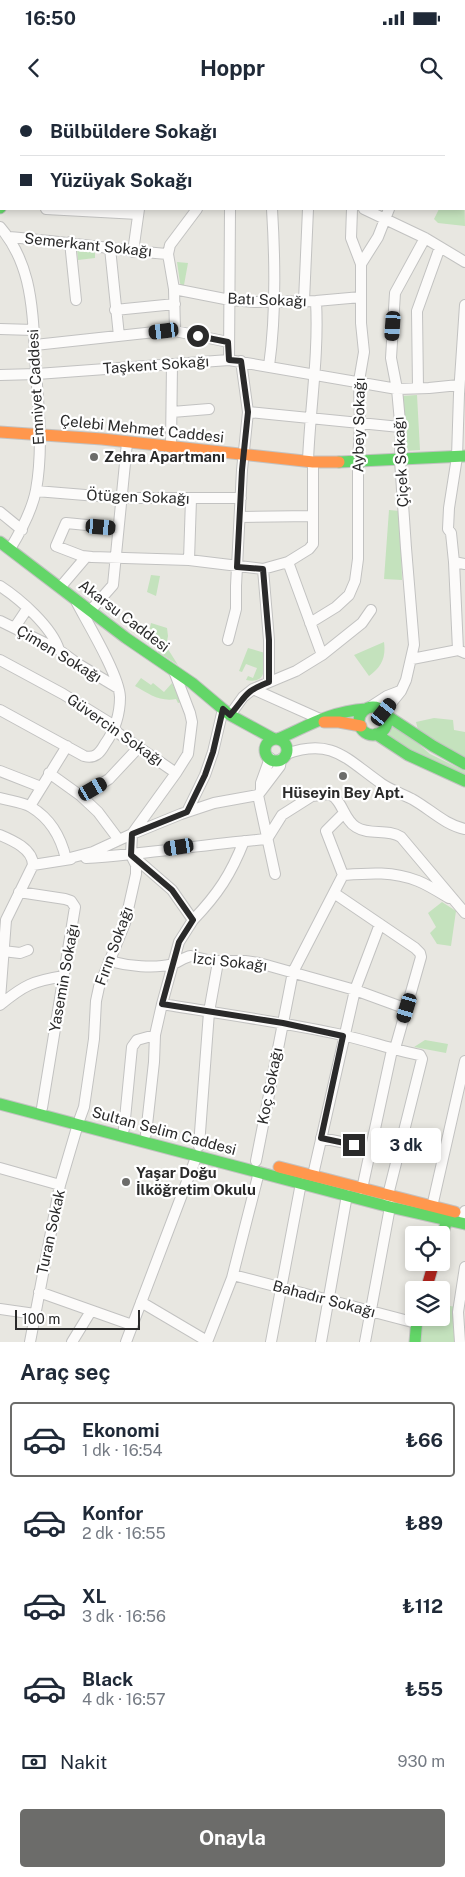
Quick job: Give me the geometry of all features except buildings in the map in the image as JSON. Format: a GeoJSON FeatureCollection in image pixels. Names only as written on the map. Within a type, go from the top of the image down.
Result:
{"type":"FeatureCollection","features":[{"type":"Feature","properties":{"kind":"main road","name":"Çelebi Mehmet Caddesi"},"geometry":{"type":"LineString","coordinates":[[0,432],[102,439],[171,448],[310,461],[358,462],[461,457]]}},
{"type":"Feature","properties":{"kind":"main road","name":"Akarsu Caddesi"},"geometry":{"type":"LineString","coordinates":[[3,547],[75,598],[126,638],[192,683],[226,712],[285,743],[278,754],[232,721],[226,712]]}},
{"type":"Feature","properties":{"kind":"main road"},"geometry":{"type":"LineString","coordinates":[[361,726],[360,717],[368,708]]}},
{"type":"Feature","properties":{"kind":"main road"},"geometry":{"type":"LineString","coordinates":[[465,764],[433,746],[378,708],[352,710],[320,719],[268,744],[278,754],[306,731],[326,722],[340,722],[361,726],[369,733],[376,734],[408,755],[465,781]]}},
{"type":"Feature","properties":{"kind":"main road"},"geometry":{"type":"LineString","coordinates":[[376,734],[386,727],[385,713]]}},
{"type":"Feature","properties":{"kind":"main road","name":"Sultan Selim Caddesi"},"geometry":{"type":"LineString","coordinates":[[0,1098],[42,1108],[79,1121],[307,1179],[362,1188],[432,1207],[464,1218]]}},
{"type":"Feature","properties":{"kind":"main road","name":"Sultan Selim Caddesi"},"geometry":{"type":"LineString","coordinates":[[0,1104],[146,1134],[198,1151]]}},
{"type":"Feature","properties":{"kind":"main road","name":"Sultan Selim Caddesi"},"geometry":{"type":"LineString","coordinates":[[307,1179],[347,1196],[390,1207],[447,1220],[464,1218]]}},
{"type":"Feature","properties":{"kind":"main road"},"geometry":{"type":"LineString","coordinates":[[445,1226],[447,1220]]}},
{"type":"Feature","properties":{"kind":"main road"},"geometry":{"type":"LineString","coordinates":[[415,1342],[416,1326]]}},
{"type":"Feature","properties":{"kind":"street"},"geometry":{"type":"LineString","coordinates":[[92,210],[139,211],[133,252]]}},
{"type":"Feature","properties":{"kind":"street"},"geometry":{"type":"LineString","coordinates":[[175,331],[174,289],[168,254],[170,245],[196,210]]}},
{"type":"Feature","properties":{"kind":"street"},"geometry":{"type":"LineString","coordinates":[[229,360],[230,210]]}},
{"type":"Feature","properties":{"kind":"street"},"geometry":{"type":"LineString","coordinates":[[269,366],[272,344],[274,244],[272,210]]}},
{"type":"Feature","properties":{"kind":"street"},"geometry":{"type":"LineString","coordinates":[[304,302],[308,210]]}},
{"type":"Feature","properties":{"kind":"street","name":"Aybey Sokağı"},"geometry":{"type":"LineString","coordinates":[[310,624],[336,607],[349,595],[355,581],[358,559],[359,381],[364,352],[361,297],[362,264],[350,238],[352,210]]}},
{"type":"Feature","properties":{"kind":"street"},"geometry":{"type":"LineString","coordinates":[[370,210],[387,213],[465,262]]}},
{"type":"Feature","properties":{"kind":"street"},"geometry":{"type":"LineString","coordinates":[[362,264],[378,237],[387,213]]}},
{"type":"Feature","properties":{"kind":"street","name":"Emniyet Caddesi"},"geometry":{"type":"LineString","coordinates":[[0,227],[18,255],[27,279],[34,330],[40,435],[36,491],[22,530],[3,547]]}},
{"type":"Feature","properties":{"kind":"street","name":"Semerkant Sokağı"},"geometry":{"type":"LineString","coordinates":[[8,237],[70,242],[133,252],[168,254]]}},
{"type":"Feature","properties":{"kind":"street","name":"Çiçek Sokağı"},"geometry":{"type":"LineString","coordinates":[[385,713],[401,691],[406,680],[414,645],[400,460],[397,388],[391,358],[395,293],[425,238]]}},
{"type":"Feature","properties":{"kind":"street"},"geometry":{"type":"LineString","coordinates":[[70,242],[76,300]]}},
{"type":"Feature","properties":{"kind":"street"},"geometry":{"type":"LineString","coordinates":[[418,388],[417,312],[440,247]]}},
{"type":"Feature","properties":{"kind":"street"},"geometry":{"type":"LineString","coordinates":[[110,248],[119,336]]}},
{"type":"Feature","properties":{"kind":"street","name":"Batı Sokağı"},"geometry":{"type":"LineString","coordinates":[[174,289],[230,300],[272,302],[304,302],[361,297]]}},
{"type":"Feature","properties":{"kind":"street"},"geometry":{"type":"LineString","coordinates":[[118,528],[66,523],[56,546],[86,557],[189,560],[263,569],[288,562],[309,549],[313,544],[310,418],[318,332],[316,301]]}},
{"type":"Feature","properties":{"kind":"street"},"geometry":{"type":"LineString","coordinates":[[115,310],[175,304]]}},
{"type":"Feature","properties":{"kind":"street"},"geometry":{"type":"LineString","coordinates":[[412,659],[461,651],[451,533],[448,529],[449,508],[461,457],[459,385],[465,305]]}},
{"type":"Feature","properties":{"kind":"street"},"geometry":{"type":"LineString","coordinates":[[0,329],[34,330]]}},
{"type":"Feature","properties":{"kind":"street"},"geometry":{"type":"LineString","coordinates":[[35,345],[175,331],[228,342]]}},
{"type":"Feature","properties":{"kind":"street","name":"Taşkent Sokağı"},"geometry":{"type":"LineString","coordinates":[[0,375],[229,360],[397,388],[459,385]]}},
{"type":"Feature","properties":{"kind":"street"},"geometry":{"type":"LineString","coordinates":[[228,640],[236,609],[241,498],[248,412],[241,361]]}},
{"type":"Feature","properties":{"kind":"street"},"geometry":{"type":"LineString","coordinates":[[171,448],[172,364]]}},
{"type":"Feature","properties":{"kind":"street"},"geometry":{"type":"LineString","coordinates":[[172,412],[209,409]]}},
{"type":"Feature","properties":{"kind":"street"},"geometry":{"type":"LineString","coordinates":[[248,412],[400,427]]}},
{"type":"Feature","properties":{"kind":"street"},"geometry":{"type":"LineString","coordinates":[[91,610],[113,585],[127,443]]}},
{"type":"Feature","properties":{"kind":"street","name":"Ötügen Sokağı"},"geometry":{"type":"LineString","coordinates":[[36,491],[122,498],[241,498]]}},
{"type":"Feature","properties":{"kind":"street"},"geometry":{"type":"LineString","coordinates":[[189,560],[191,499]]}},
{"type":"Feature","properties":{"kind":"street"},"geometry":{"type":"LineString","coordinates":[[0,512],[22,530]]}},
{"type":"Feature","properties":{"kind":"street"},"geometry":{"type":"LineString","coordinates":[[240,517],[313,516]]}},
{"type":"Feature","properties":{"kind":"street"},"geometry":{"type":"LineString","coordinates":[[63,584],[86,557]]}},
{"type":"Feature","properties":{"kind":"street"},"geometry":{"type":"LineString","coordinates":[[288,562],[322,655]]}},
{"type":"Feature","properties":{"kind":"street"},"geometry":{"type":"LineString","coordinates":[[454,562],[465,564]]}},
{"type":"Feature","properties":{"kind":"street"},"geometry":{"type":"LineString","coordinates":[[263,569],[269,640],[269,682]]}},
{"type":"Feature","properties":{"kind":"street"},"geometry":{"type":"LineString","coordinates":[[0,586],[27,609],[52,635],[59,650]]}},
{"type":"Feature","properties":{"kind":"street"},"geometry":{"type":"LineString","coordinates":[[0,710],[84,756],[95,756],[115,730],[120,696],[118,688],[100,644],[75,598]]}},
{"type":"Feature","properties":{"kind":"street"},"geometry":{"type":"LineString","coordinates":[[15,627],[27,609]]}},
{"type":"Feature","properties":{"kind":"street"},"geometry":{"type":"LineString","coordinates":[[187,812],[205,775],[226,712],[253,689],[296,671],[322,655],[362,623],[371,610]]}},
{"type":"Feature","properties":{"kind":"street","name":"Çimen Sokağı"},"geometry":{"type":"LineString","coordinates":[[0,621],[59,650],[118,688]]}},
{"type":"Feature","properties":{"kind":"street","name":"Güvercin Sokağı"},"geometry":{"type":"LineString","coordinates":[[0,660],[63,694],[110,723],[115,730],[176,773]]}},
{"type":"Feature","properties":{"kind":"street"},"geometry":{"type":"LineString","coordinates":[[132,834],[188,754],[192,722],[174,671]]}},
{"type":"Feature","properties":{"kind":"street"},"geometry":{"type":"LineString","coordinates":[[253,689],[320,719]]}},
{"type":"Feature","properties":{"kind":"street"},"geometry":{"type":"LineString","coordinates":[[368,708],[387,696],[401,691]]}},
{"type":"Feature","properties":{"kind":"street"},"geometry":{"type":"LineString","coordinates":[[30,806],[67,746]]}},
{"type":"Feature","properties":{"kind":"street"},"geometry":{"type":"LineString","coordinates":[[81,796],[109,779],[138,747]]}},
{"type":"Feature","properties":{"kind":"street"},"geometry":{"type":"LineString","coordinates":[[33,865],[93,852],[187,812],[214,803],[259,793],[280,766],[278,754],[298,750],[328,748],[344,755],[383,785],[411,799],[455,827],[465,829]]}},
{"type":"Feature","properties":{"kind":"street"},"geometry":{"type":"LineString","coordinates":[[0,772],[41,786]]}},
{"type":"Feature","properties":{"kind":"street"},"geometry":{"type":"LineString","coordinates":[[49,773],[81,796],[98,812],[119,840]]}},
{"type":"Feature","properties":{"kind":"street"},"geometry":{"type":"LineString","coordinates":[[259,793],[275,874]]}},
{"type":"Feature","properties":{"kind":"street"},"geometry":{"type":"LineString","coordinates":[[267,839],[282,815],[312,796],[321,794],[334,796],[352,825],[359,829],[390,831],[401,837],[460,904]]}},
{"type":"Feature","properties":{"kind":"street"},"geometry":{"type":"LineString","coordinates":[[0,798],[30,806],[50,822],[61,841],[66,859]]}},
{"type":"Feature","properties":{"kind":"street"},"geometry":{"type":"LineString","coordinates":[[344,813],[326,831],[343,875],[381,873],[401,875],[419,881],[460,904]]}},
{"type":"Feature","properties":{"kind":"street"},"geometry":{"type":"LineString","coordinates":[[0,834],[21,846],[32,859],[33,865],[3,919],[0,999]]}},
{"type":"Feature","properties":{"kind":"street","name":"Fırın Sokağı"},"geometry":{"type":"LineString","coordinates":[[79,1121],[84,1107],[99,987],[125,923],[136,874],[136,865],[131,855],[132,834]]}},
{"type":"Feature","properties":{"kind":"street"},"geometry":{"type":"LineString","coordinates":[[66,859],[131,855],[179,847],[267,839]]}},
{"type":"Feature","properties":{"kind":"street"},"geometry":{"type":"LineString","coordinates":[[146,1134],[155,1035],[179,942],[193,920],[224,884],[244,841]]}},
{"type":"Feature","properties":{"kind":"street"},"geometry":{"type":"LineString","coordinates":[[131,855],[172,890],[193,920]]}},
{"type":"Feature","properties":{"kind":"street","name":"Koç Sokağı"},"geometry":{"type":"LineString","coordinates":[[207,1342],[233,1276],[258,1166],[293,972],[343,875]]}},
{"type":"Feature","properties":{"kind":"street","name":"Yasemin Sokağı"},"geometry":{"type":"LineString","coordinates":[[19,892],[65,899],[74,904],[74,922],[42,1108]]}},
{"type":"Feature","properties":{"kind":"street"},"geometry":{"type":"LineString","coordinates":[[334,893],[420,953],[421,957],[396,1045],[392,1050],[362,1188]]}},
{"type":"Feature","properties":{"kind":"street"},"geometry":{"type":"LineString","coordinates":[[270,1342],[307,1179],[321,1138],[355,990],[380,924]]}},
{"type":"Feature","properties":{"kind":"street"},"geometry":{"type":"LineString","coordinates":[[3,951],[20,953],[28,950]]}},
{"type":"Feature","properties":{"kind":"street","name":"İzci Sokağı"},"geometry":{"type":"LineString","coordinates":[[110,961],[164,966],[191,956],[218,962],[244,961],[293,972],[355,990],[407,1008]]}},
{"type":"Feature","properties":{"kind":"street"},"geometry":{"type":"LineString","coordinates":[[126,1342],[198,1151],[209,1012],[218,962]]}},
{"type":"Feature","properties":{"kind":"street"},"geometry":{"type":"LineString","coordinates":[[0,1005],[15,992],[29,984],[64,976]]}},
{"type":"Feature","properties":{"kind":"street"},"geometry":{"type":"LineString","coordinates":[[162,1004],[283,1023],[420,1055],[422,1059],[388,1195],[390,1207],[365,1342]]}},
{"type":"Feature","properties":{"kind":"street"},"geometry":{"type":"LineString","coordinates":[[124,1130],[132,1047],[137,1040],[155,1035]]}},
{"type":"Feature","properties":{"kind":"street"},"geometry":{"type":"LineString","coordinates":[[432,1207],[465,1061]]}},
{"type":"Feature","properties":{"kind":"street","name":"Turan Sokak"},"geometry":{"type":"LineString","coordinates":[[30,1342],[38,1292],[60,1185],[79,1121]]}},
{"type":"Feature","properties":{"kind":"street"},"geometry":{"type":"LineString","coordinates":[[321,1138],[371,1148]]}},
{"type":"Feature","properties":{"kind":"street"},"geometry":{"type":"LineString","coordinates":[[0,1168],[60,1185]]}},
{"type":"Feature","properties":{"kind":"street"},"geometry":{"type":"LineString","coordinates":[[321,1342],[347,1196]]}},
{"type":"Feature","properties":{"kind":"street"},"geometry":{"type":"LineString","coordinates":[[460,1342],[465,1267]]}},
{"type":"Feature","properties":{"kind":"street","name":"Bahadır Sokağı"},"geometry":{"type":"LineString","coordinates":[[233,1276],[370,1312],[405,1318]]}},
{"type":"Feature","properties":{"kind":"street"},"geometry":{"type":"LineString","coordinates":[[38,1292],[132,1326]]}},
{"type":"Feature","properties":{"kind":"street"},"geometry":{"type":"LineString","coordinates":[[141,1302],[207,1342]]}},
{"type":"Feature","properties":{"kind":"street"},"geometry":{"type":"LineString","coordinates":[[0,1309],[35,1314]]}},
{"type":"Feature","properties":{"kind":"street"},"geometry":{"type":"LineString","coordinates":[[72,1342],[90,1311]]}},
{"type":"Feature","properties":{"kind":"green space"},"geometry":{"type":"Polygon","coordinates":[[[438,210],[465,210],[465,226],[438,223],[434,219],[438,210]]]}},
{"type":"Feature","properties":{"kind":"green space"},"geometry":{"type":"Polygon","coordinates":[[[77,248],[95,251],[95,258],[78,260],[77,248]]]}},
{"type":"Feature","properties":{"kind":"green space"},"geometry":{"type":"Polygon","coordinates":[[[177,262],[188,263],[184,285],[180,283],[177,262]]]}},
{"type":"Feature","properties":{"kind":"green space"},"geometry":{"type":"Polygon","coordinates":[[[417,395],[420,450],[405,451],[402,396],[417,395]]]}},
{"type":"Feature","properties":{"kind":"green space"},"geometry":{"type":"Polygon","coordinates":[[[389,510],[400,511],[402,580],[384,579],[389,510]]]}},
{"type":"Feature","properties":{"kind":"green space"},"geometry":{"type":"Polygon","coordinates":[[[151,575],[160,576],[156,596],[147,592],[151,575]]]}},
{"type":"Feature","properties":{"kind":"green space"},"geometry":{"type":"Polygon","coordinates":[[[151,623],[167,628],[166,646],[178,665],[158,652],[160,647],[152,643],[153,638],[148,637],[151,623]]]}},
{"type":"Feature","properties":{"kind":"green space"},"geometry":{"type":"Polygon","coordinates":[[[384,642],[382,661],[369,676],[354,655],[384,642]]]}},
{"type":"Feature","properties":{"kind":"green space"},"geometry":{"type":"Polygon","coordinates":[[[248,648],[265,653],[263,674],[258,680],[246,680],[248,676],[253,678],[257,668],[246,664],[242,672],[239,671],[248,648]]]}},
{"type":"Feature","properties":{"kind":"green space"},"geometry":{"type":"Polygon","coordinates":[[[141,678],[151,685],[153,683],[164,692],[172,683],[181,702],[178,703],[176,699],[170,700],[155,697],[135,686],[141,678]]]}},
{"type":"Feature","properties":{"kind":"green space"},"geometry":{"type":"Polygon","coordinates":[[[434,718],[453,720],[454,730],[465,732],[465,761],[419,734],[416,722],[434,718]]]}},
{"type":"Feature","properties":{"kind":"green space"},"geometry":{"type":"Polygon","coordinates":[[[393,725],[405,732],[430,754],[465,771],[465,777],[391,741],[389,734],[393,725]]]}},
{"type":"Feature","properties":{"kind":"green space"},"geometry":{"type":"Polygon","coordinates":[[[442,902],[456,911],[451,946],[437,944],[430,933],[436,927],[428,913],[442,902]]]}},
{"type":"Feature","properties":{"kind":"green space"},"geometry":{"type":"Polygon","coordinates":[[[425,1040],[448,1044],[446,1053],[414,1047],[425,1040]]]}},
{"type":"Feature","properties":{"kind":"green space"},"geometry":{"type":"Polygon","coordinates":[[[450,1306],[455,1307],[457,1342],[418,1342],[420,1326],[450,1326],[450,1306]]]}},
{"type":"Feature","properties":{"kind":"traffic: fast"},"geometry":{"type":"LineString","coordinates":[[339,462],[465,456]]}},
{"type":"Feature","properties":{"kind":"traffic: fast"},"geometry":{"type":"LineString","coordinates":[[0,542],[126,638],[192,683],[230,715],[274,739]]}},
{"type":"Feature","properties":{"kind":"traffic: fast"},"geometry":{"type":"LineString","coordinates":[[373,707],[383,711],[387,721],[383,731],[373,735],[363,731],[359,721],[363,711],[373,707]]}},
{"type":"Feature","properties":{"kind":"traffic: fast"},"geometry":{"type":"LineString","coordinates":[[278,739],[330,716],[366,709]]}},
{"type":"Feature","properties":{"kind":"traffic: fast"},"geometry":{"type":"LineString","coordinates":[[386,715],[433,746],[465,764]]}},
{"type":"Feature","properties":{"kind":"traffic: fast"},"geometry":{"type":"LineString","coordinates":[[376,734],[408,755],[465,781]]}},
{"type":"Feature","properties":{"kind":"traffic: fast"},"geometry":{"type":"LineString","coordinates":[[276,739],[286,746],[287,750],[280,760],[276,761],[266,754],[265,750],[272,740],[276,739]]}},
{"type":"Feature","properties":{"kind":"traffic: fast"},"geometry":{"type":"LineString","coordinates":[[0,1104],[390,1207],[465,1224]]}},
{"type":"Feature","properties":{"kind":"traffic: fast"},"geometry":{"type":"LineString","coordinates":[[445,1226],[447,1220]]}},
{"type":"Feature","properties":{"kind":"traffic: fast"},"geometry":{"type":"LineString","coordinates":[[415,1342],[416,1326]]}},
{"type":"Feature","properties":{"kind":"traffic: slow"},"geometry":{"type":"LineString","coordinates":[[0,432],[102,439],[313,462],[339,462]]}},
{"type":"Feature","properties":{"kind":"traffic: slow"},"geometry":{"type":"LineString","coordinates":[[324,722],[339,722],[361,726]]}},
{"type":"Feature","properties":{"kind":"traffic: slow"},"geometry":{"type":"LineString","coordinates":[[279,1167],[455,1212]]}},
{"type":"Feature","properties":{"kind":"traffic: jam"},"geometry":{"type":"LineString","coordinates":[[429,1281],[431,1271]]}},
{"type":"Feature","properties":{"kind":"place","name":"Zehra Apartmanı"},"geometry":{"type":"Point","coordinates":[94,457]}},
{"type":"Feature","properties":{"kind":"place","name":"Hüseyin Bey Apt."},"geometry":{"type":"Point","coordinates":[343,776]}},
{"type":"Feature","properties":{"kind":"place","name":"Yaşar Doğu İlköğretim Okulu"},"geometry":{"type":"Point","coordinates":[126,1182]}},
{"type":"Feature","properties":{"kind":"route"},"geometry":{"type":"LineString","coordinates":[[198,336],[228,342],[229,360],[241,361],[248,412],[242,470],[237,567],[263,569],[269,640],[269,682],[253,689],[243,697],[230,715],[223,709],[213,752],[205,775],[187,812],[132,834],[131,855],[172,890],[193,920],[179,942],[162,1004],[272,1023],[283,1023],[343,1036],[321,1138],[354,1145]]}}]}
